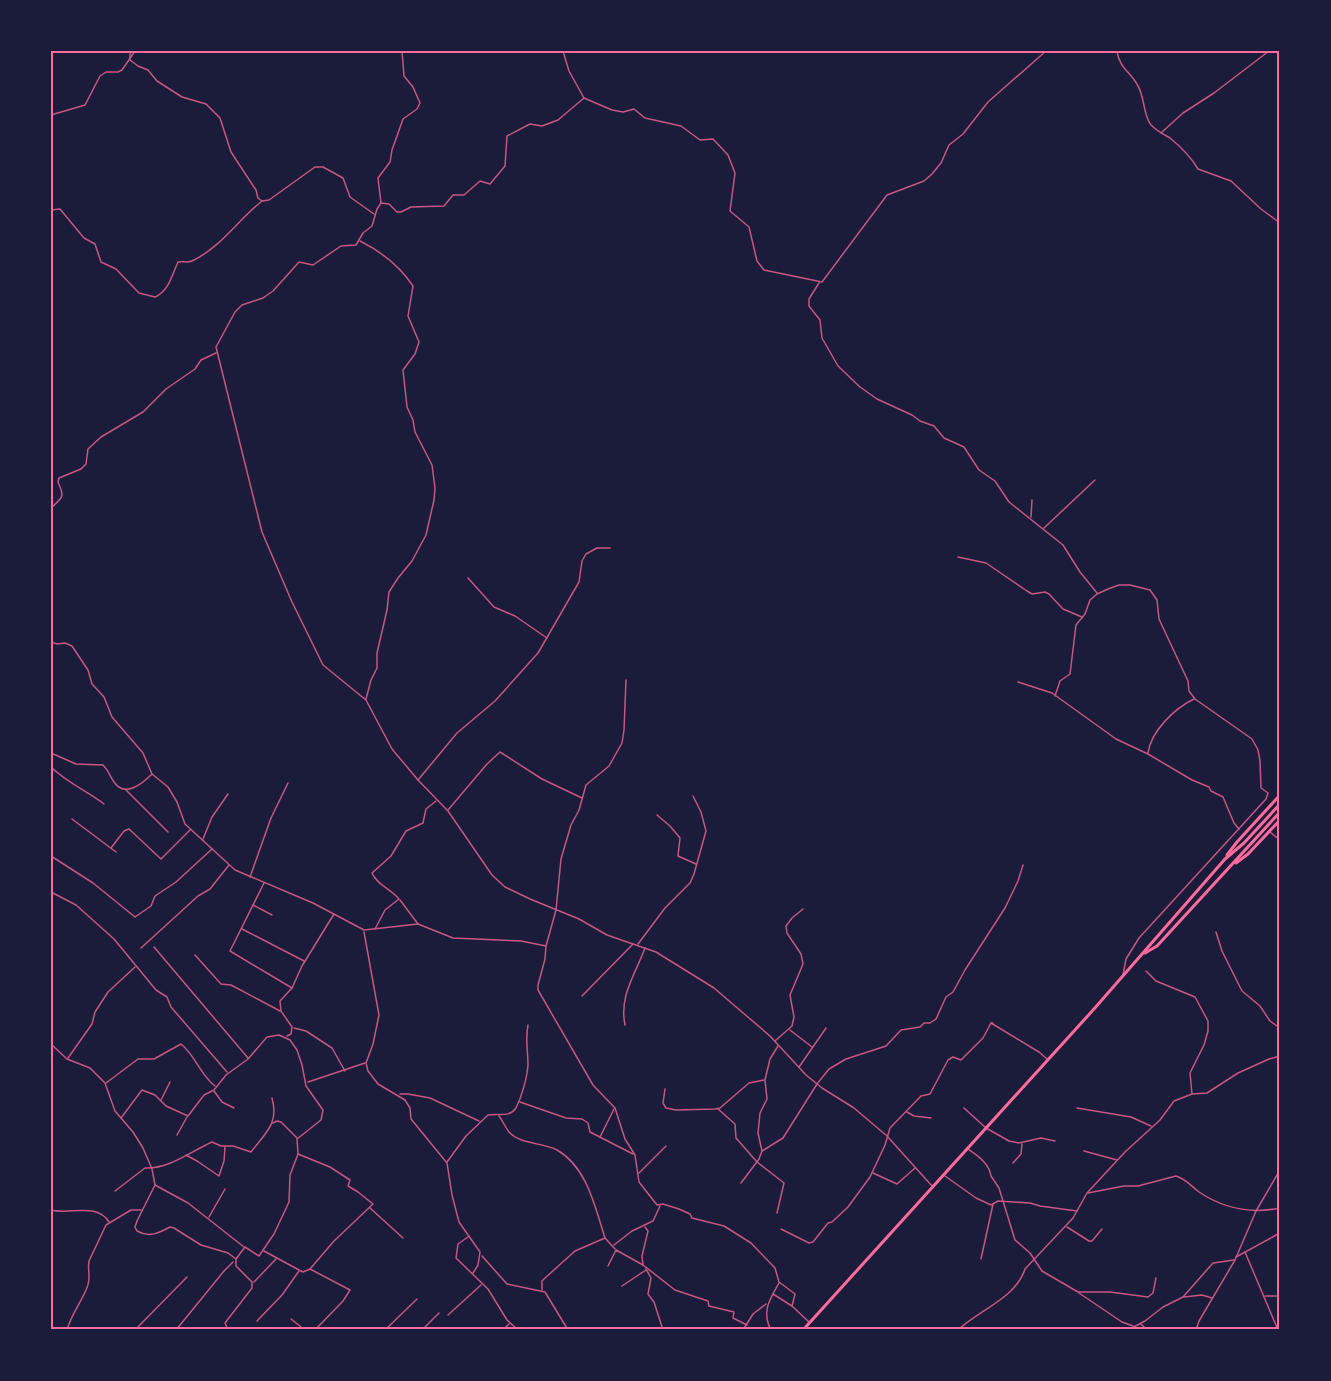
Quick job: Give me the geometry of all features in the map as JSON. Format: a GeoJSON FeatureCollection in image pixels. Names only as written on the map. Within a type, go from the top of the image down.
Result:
{"type":"FeatureCollection","features":[{"type":"Feature","properties":{"kind":"highway"},"geometry":{"type":"LineString","coordinates":[[803,1330],[1144,953],[1237,842],[1280,795]]}},
{"type":"Feature","properties":{"kind":"highway"},"geometry":{"type":"LineString","coordinates":[[1232,866],[1246,844],[1280,804]]}},
{"type":"Feature","properties":{"kind":"highway"},"geometry":{"type":"LineString","coordinates":[[1225,859],[1246,844],[1280,812]]}},
{"type":"Feature","properties":{"kind":"highway"},"geometry":{"type":"LineString","coordinates":[[1144,953],[1157,946],[1232,866],[1248,854],[1280,820]]}},
{"type":"Feature","properties":{"kind":"street"},"geometry":{"type":"LineString","coordinates":[[130,51],[130,60]]}},
{"type":"Feature","properties":{"kind":"street"},"geometry":{"type":"LineString","coordinates":[[51,115],[85,105],[100,76],[106,72],[118,72],[135,51]]}},
{"type":"Feature","properties":{"kind":"street"},"geometry":{"type":"LineString","coordinates":[[402,51],[404,76],[413,87],[420,103],[417,109],[403,119],[390,162],[378,178],[381,203],[372,226],[363,233],[356,245],[341,246],[313,265],[299,262],[295,264],[273,291],[263,298],[242,305],[235,312],[218,341],[217,352],[248,482],[256,501],[260,525],[268,549],[323,665],[366,700],[388,743],[418,780],[448,811],[485,866],[499,882],[513,891],[579,919],[607,935],[646,948],[677,964],[714,988],[775,1041],[817,1084],[848,1104],[887,1136],[933,1187]]}},
{"type":"Feature","properties":{"kind":"street"},"geometry":{"type":"LineString","coordinates":[[563,51],[569,71],[585,98],[612,110],[623,112],[634,108],[645,118],[656,119],[669,125],[679,125],[700,140],[714,139],[728,155],[735,173],[730,211],[749,227],[754,254],[761,267],[769,273],[819,282]]}},
{"type":"Feature","properties":{"kind":"street"},"geometry":{"type":"LineString","coordinates":[[1046,51],[988,102],[963,134],[949,145],[943,160],[932,174],[924,181],[887,195],[824,280],[819,282],[809,299],[809,306],[820,320],[822,339],[838,366],[860,387],[877,399],[934,426],[944,438],[964,447],[979,470],[996,481],[1009,502],[1063,545],[1097,594]]}},
{"type":"Feature","properties":{"kind":"street"},"geometry":{"type":"LineString","coordinates":[[1117,51],[1120,64],[1139,87],[1148,120],[1160,134],[1168,137],[1193,159],[1198,169],[1231,181],[1280,223]]}},
{"type":"Feature","properties":{"kind":"street"},"geometry":{"type":"LineString","coordinates":[[1160,134],[1183,113],[1214,93],[1269,51]]}},
{"type":"Feature","properties":{"kind":"street"},"geometry":{"type":"LineString","coordinates":[[130,60],[148,70],[157,81],[182,97],[206,105],[220,118],[231,152],[262,201]]}},
{"type":"Feature","properties":{"kind":"street"},"geometry":{"type":"LineString","coordinates":[[381,203],[389,204],[397,212],[411,207],[444,206],[453,195],[464,195],[480,181],[490,183],[505,166],[507,136],[530,124],[542,126],[558,120],[585,98]]}},
{"type":"Feature","properties":{"kind":"street"},"geometry":{"type":"LineString","coordinates":[[51,210],[60,209],[84,238],[94,244],[101,262],[116,269],[139,293],[155,297],[167,286],[178,262],[191,261],[218,244],[262,201],[269,200],[315,167],[323,167],[343,178],[350,197],[375,215]]}},
{"type":"Feature","properties":{"kind":"street"},"geometry":{"type":"LineString","coordinates":[[359,241],[384,254],[399,267],[413,286],[408,316],[419,342],[415,354],[404,370],[407,407],[415,432],[432,465],[435,488],[429,530],[412,561],[389,592],[377,653],[377,668],[366,700]]}},
{"type":"Feature","properties":{"kind":"street"},"geometry":{"type":"LineString","coordinates":[[51,508],[63,495],[58,482],[59,478],[81,469],[86,464],[87,453],[92,446],[143,412],[166,389],[195,369],[201,360],[217,352]]}},
{"type":"Feature","properties":{"kind":"street"},"geometry":{"type":"LineString","coordinates":[[1043,529],[1095,480]]}},
{"type":"Feature","properties":{"kind":"street"},"geometry":{"type":"LineString","coordinates":[[1031,518],[1032,500]]}},
{"type":"Feature","properties":{"kind":"street"},"geometry":{"type":"LineString","coordinates":[[418,780],[457,733],[495,701],[528,666],[547,639],[579,582],[582,561],[586,554],[597,548],[610,548]]}},
{"type":"Feature","properties":{"kind":"street"},"geometry":{"type":"LineString","coordinates":[[958,557],[986,563],[1032,594],[1045,592],[1063,609],[1082,617]]}},
{"type":"Feature","properties":{"kind":"street"},"geometry":{"type":"LineString","coordinates":[[468,578],[494,607],[515,616],[547,639]]}},
{"type":"Feature","properties":{"kind":"street"},"geometry":{"type":"LineString","coordinates":[[1056,696],[1060,681],[1070,674],[1076,625],[1086,613],[1088,603],[1097,594],[1124,585],[1150,590],[1157,600],[1159,619],[1188,681],[1189,691],[1195,699],[1252,739],[1258,750],[1261,788],[1268,793],[1266,800],[1139,938],[1126,960],[1122,977]]}},
{"type":"Feature","properties":{"kind":"street"},"geometry":{"type":"LineString","coordinates":[[51,642],[72,646],[88,670],[92,684],[104,697],[112,717],[143,753],[152,774],[168,787],[177,802],[182,820],[235,870],[335,914],[364,930],[418,924],[453,938],[521,941],[546,946]]}},
{"type":"Feature","properties":{"kind":"street"},"geometry":{"type":"LineString","coordinates":[[626,680],[622,743],[609,766],[586,785],[561,859],[556,910],[546,946],[538,990],[593,1085],[615,1108],[625,1139],[635,1155],[639,1182],[660,1206]]}},
{"type":"Feature","properties":{"kind":"street"},"geometry":{"type":"LineString","coordinates":[[1018,682],[1038,687],[1056,696],[1116,739],[1148,754],[1191,780],[1209,787],[1211,791],[1223,797],[1234,823],[1240,829]]}},
{"type":"Feature","properties":{"kind":"street"},"geometry":{"type":"LineString","coordinates":[[1148,754],[1150,743],[1166,722],[1188,702],[1195,699]]}},
{"type":"Feature","properties":{"kind":"street"},"geometry":{"type":"LineString","coordinates":[[448,811],[487,764],[500,752],[542,779],[582,798]]}},
{"type":"Feature","properties":{"kind":"street"},"geometry":{"type":"LineString","coordinates":[[51,753],[76,764],[103,765],[116,784],[126,789],[168,832]]}},
{"type":"Feature","properties":{"kind":"street"},"geometry":{"type":"LineString","coordinates":[[51,767],[58,775],[104,804]]}},
{"type":"Feature","properties":{"kind":"street"},"geometry":{"type":"LineString","coordinates":[[126,789],[137,787],[152,774]]}},
{"type":"Feature","properties":{"kind":"street"},"geometry":{"type":"LineString","coordinates":[[250,878],[271,818],[288,783]]}},
{"type":"Feature","properties":{"kind":"street"},"geometry":{"type":"LineString","coordinates":[[202,839],[212,817],[228,794]]}},
{"type":"Feature","properties":{"kind":"street"},"geometry":{"type":"LineString","coordinates":[[638,945],[665,909],[690,883],[706,831],[701,812],[693,796]]}},
{"type":"Feature","properties":{"kind":"street"},"geometry":{"type":"LineString","coordinates":[[418,924],[399,899],[372,873],[391,856],[406,831],[423,823],[426,809],[438,800]]}},
{"type":"Feature","properties":{"kind":"street"},"geometry":{"type":"LineString","coordinates":[[657,815],[680,838],[678,856],[697,864]]}},
{"type":"Feature","properties":{"kind":"street"},"geometry":{"type":"LineString","coordinates":[[72,819],[116,852]]}},
{"type":"Feature","properties":{"kind":"street"},"geometry":{"type":"LineString","coordinates":[[111,848],[124,831],[129,829],[161,859],[190,830]]}},
{"type":"Feature","properties":{"kind":"street"},"geometry":{"type":"LineString","coordinates":[[1269,831],[1280,840]]}},
{"type":"Feature","properties":{"kind":"street"},"geometry":{"type":"LineString","coordinates":[[51,856],[93,883],[135,917],[151,906],[155,896],[176,882],[212,849]]}},
{"type":"Feature","properties":{"kind":"street"},"geometry":{"type":"LineString","coordinates":[[141,948],[192,901],[210,889],[229,864]]}},
{"type":"Feature","properties":{"kind":"street"},"geometry":{"type":"LineString","coordinates":[[741,1183],[757,1162],[762,1151],[784,1137],[817,1084],[829,1070],[842,1060],[886,1046],[900,1030],[920,1027],[936,1019],[946,998],[953,992],[1005,908],[1023,865]]}},
{"type":"Feature","properties":{"kind":"street"},"geometry":{"type":"LineString","coordinates":[[264,882],[230,951],[292,988]]}},
{"type":"Feature","properties":{"kind":"street"},"geometry":{"type":"LineString","coordinates":[[51,892],[76,905],[114,939],[156,990],[167,998],[171,1007],[228,1073]]}},
{"type":"Feature","properties":{"kind":"street"},"geometry":{"type":"LineString","coordinates":[[374,929],[385,910],[399,899]]}},
{"type":"Feature","properties":{"kind":"street"},"geometry":{"type":"LineString","coordinates":[[253,904],[272,915]]}},
{"type":"Feature","properties":{"kind":"street"},"geometry":{"type":"LineString","coordinates":[[775,1041],[790,1030],[794,1017],[790,995],[801,970],[803,959],[787,933],[786,926],[803,909]]}},
{"type":"Feature","properties":{"kind":"street"},"geometry":{"type":"LineString","coordinates":[[290,1040],[292,1028],[281,1011],[280,1002],[292,988],[305,962],[335,914]]}},
{"type":"Feature","properties":{"kind":"street"},"geometry":{"type":"LineString","coordinates":[[240,928],[305,962]]}},
{"type":"Feature","properties":{"kind":"street"},"geometry":{"type":"LineString","coordinates":[[364,930],[379,1015],[366,1063],[369,1074],[378,1084],[398,1094],[410,1107],[412,1121],[447,1163],[458,1218],[468,1237],[477,1246],[480,1255],[478,1265],[473,1272]]}},
{"type":"Feature","properties":{"kind":"street"},"geometry":{"type":"LineString","coordinates":[[1216,932],[1222,951],[1242,991],[1260,1006],[1270,1021],[1280,1028]]}},
{"type":"Feature","properties":{"kind":"street"},"geometry":{"type":"LineString","coordinates":[[582,996],[634,944]]}},
{"type":"Feature","properties":{"kind":"street"},"geometry":{"type":"LineString","coordinates":[[154,947],[248,1059]]}},
{"type":"Feature","properties":{"kind":"street"},"geometry":{"type":"LineString","coordinates":[[625,1025],[622,1008],[625,996],[646,948]]}},
{"type":"Feature","properties":{"kind":"street"},"geometry":{"type":"LineString","coordinates":[[195,955],[220,984],[231,985],[281,1011]]}},
{"type":"Feature","properties":{"kind":"street"},"geometry":{"type":"LineString","coordinates":[[67,1059],[92,1024],[95,1012],[108,992],[135,966]]}},
{"type":"Feature","properties":{"kind":"street"},"geometry":{"type":"LineString","coordinates":[[1146,971],[1156,981],[1195,997],[1208,1021],[1204,1045],[1190,1073],[1192,1094]]}},
{"type":"Feature","properties":{"kind":"street"},"geometry":{"type":"LineString","coordinates":[[781,1228],[812,1243],[828,1223],[850,1205],[872,1172],[885,1145],[890,1128],[921,1095],[930,1094],[948,1060],[953,1057],[961,1060],[983,1038],[992,1023],[1048,1059]]}},
{"type":"Feature","properties":{"kind":"street"},"geometry":{"type":"LineString","coordinates":[[447,1163],[466,1136],[488,1115],[513,1112],[519,1101],[528,1063],[526,1038],[528,1025]]}},
{"type":"Feature","properties":{"kind":"street"},"geometry":{"type":"LineString","coordinates":[[292,1028],[306,1031],[332,1048],[345,1071]]}},
{"type":"Feature","properties":{"kind":"street"},"geometry":{"type":"LineString","coordinates":[[799,1068],[826,1029]]}},
{"type":"Feature","properties":{"kind":"street"},"geometry":{"type":"LineString","coordinates":[[790,1030],[812,1047]]}},
{"type":"Feature","properties":{"kind":"street"},"geometry":{"type":"LineString","coordinates":[[286,1037],[291,1034]]}},
{"type":"Feature","properties":{"kind":"street"},"geometry":{"type":"LineString","coordinates":[[177,1135],[204,1095],[213,1090],[228,1073],[248,1059],[267,1037],[276,1035],[290,1040],[300,1057],[306,1083],[314,1098],[323,1107],[324,1113],[321,1120],[297,1139]]}},
{"type":"Feature","properties":{"kind":"street"},"geometry":{"type":"LineString","coordinates":[[51,1044],[67,1059],[90,1068],[105,1083],[115,1111],[140,1141],[152,1169],[155,1185],[135,1227],[140,1233],[152,1235],[172,1227],[201,1245],[228,1253],[236,1261],[236,1266],[253,1283]]}},
{"type":"Feature","properties":{"kind":"street"},"geometry":{"type":"LineString","coordinates":[[105,1083],[138,1059],[154,1059],[181,1044],[195,1060],[205,1077],[216,1086]]}},
{"type":"Feature","properties":{"kind":"street"},"geometry":{"type":"LineString","coordinates":[[762,1151],[758,1133],[760,1113],[767,1099],[765,1080],[770,1059],[778,1045]]}},
{"type":"Feature","properties":{"kind":"street"},"geometry":{"type":"LineString","coordinates":[[958,1330],[1022,1280],[1024,1270],[1066,1227],[1087,1193],[1164,1116],[1174,1101],[1192,1094],[1208,1092],[1238,1074],[1280,1056]]}},
{"type":"Feature","properties":{"kind":"street"},"geometry":{"type":"LineString","coordinates":[[306,1083],[366,1063]]}},
{"type":"Feature","properties":{"kind":"street"},"geometry":{"type":"LineString","coordinates":[[665,1089],[663,1103],[666,1108],[676,1110],[718,1109],[749,1083],[765,1080]]}},
{"type":"Feature","properties":{"kind":"street"},"geometry":{"type":"LineString","coordinates":[[161,1101],[170,1082]]}},
{"type":"Feature","properties":{"kind":"street"},"geometry":{"type":"LineString","coordinates":[[120,1118],[140,1090],[155,1095],[161,1101],[188,1116]]}},
{"type":"Feature","properties":{"kind":"street"},"geometry":{"type":"LineString","coordinates":[[213,1090],[222,1102],[234,1108]]}},
{"type":"Feature","properties":{"kind":"street"},"geometry":{"type":"LineString","coordinates":[[398,1094],[430,1098],[480,1122]]}},
{"type":"Feature","properties":{"kind":"street"},"geometry":{"type":"LineString","coordinates":[[115,1191],[145,1168],[152,1169],[172,1163],[212,1142],[251,1152],[273,1123],[275,1109],[272,1098]]}},
{"type":"Feature","properties":{"kind":"street"},"geometry":{"type":"LineString","coordinates":[[519,1101],[566,1118],[582,1119],[588,1123],[590,1132],[635,1155]]}},
{"type":"Feature","properties":{"kind":"street"},"geometry":{"type":"LineString","coordinates":[[600,1137],[615,1108]]}},
{"type":"Feature","properties":{"kind":"street"},"geometry":{"type":"LineString","coordinates":[[964,1108],[986,1128],[1009,1141],[1022,1143],[1041,1138],[1055,1141]]}},
{"type":"Feature","properties":{"kind":"street"},"geometry":{"type":"LineString","coordinates":[[1077,1108],[1131,1117],[1152,1126]]}},
{"type":"Feature","properties":{"kind":"street"},"geometry":{"type":"LineString","coordinates":[[718,1109],[735,1124],[736,1138],[757,1162],[784,1183],[777,1213]]}},
{"type":"Feature","properties":{"kind":"street"},"geometry":{"type":"LineString","coordinates":[[906,1111],[914,1116],[931,1118]]}},
{"type":"Feature","properties":{"kind":"street"},"geometry":{"type":"LineString","coordinates":[[498,1114],[508,1130],[516,1137],[552,1148],[572,1160],[595,1203],[605,1238],[616,1250],[644,1265]]}},
{"type":"Feature","properties":{"kind":"street"},"geometry":{"type":"LineString","coordinates":[[155,1185],[180,1197],[259,1256],[274,1234],[290,1202],[290,1175],[298,1154],[297,1139],[281,1122],[273,1123]]}},
{"type":"Feature","properties":{"kind":"street"},"geometry":{"type":"LineString","coordinates":[[1013,1163],[1020,1154],[1022,1143]]}},
{"type":"Feature","properties":{"kind":"street"},"geometry":{"type":"LineString","coordinates":[[185,1155],[219,1176],[224,1161],[225,1146]]}},
{"type":"Feature","properties":{"kind":"street"},"geometry":{"type":"LineString","coordinates":[[639,1174],[666,1146]]}},
{"type":"Feature","properties":{"kind":"street"},"geometry":{"type":"LineString","coordinates":[[968,1148],[987,1164],[999,1188],[1015,1240],[1035,1259],[1042,1271],[1133,1327]]}},
{"type":"Feature","properties":{"kind":"street"},"geometry":{"type":"LineString","coordinates":[[1084,1151],[1118,1160]]}},
{"type":"Feature","properties":{"kind":"street"},"geometry":{"type":"LineString","coordinates":[[264,1251],[303,1272],[310,1269],[334,1241],[370,1208],[372,1203],[348,1186],[350,1180],[330,1167],[298,1154]]}},
{"type":"Feature","properties":{"kind":"street"},"geometry":{"type":"LineString","coordinates":[[872,1172],[897,1185],[915,1168]]}},
{"type":"Feature","properties":{"kind":"street"},"geometry":{"type":"LineString","coordinates":[[1196,1330],[1235,1259],[1256,1211],[1280,1170]]}},
{"type":"Feature","properties":{"kind":"street"},"geometry":{"type":"LineString","coordinates":[[944,1175],[976,1198],[991,1205],[998,1201],[1030,1203],[1077,1211]]}},
{"type":"Feature","properties":{"kind":"street"},"geometry":{"type":"LineString","coordinates":[[1087,1193],[1117,1187],[1138,1186],[1159,1179],[1178,1177],[1197,1191],[1223,1205],[1256,1211],[1280,1208]]}},
{"type":"Feature","properties":{"kind":"street"},"geometry":{"type":"LineString","coordinates":[[208,1219],[225,1189]]}},
{"type":"Feature","properties":{"kind":"street"},"geometry":{"type":"LineString","coordinates":[[660,1206],[663,1204],[679,1209],[690,1214],[692,1218],[729,1229],[751,1243],[775,1270],[779,1282],[795,1294],[792,1306]]}},
{"type":"Feature","properties":{"kind":"street"},"geometry":{"type":"LineString","coordinates":[[981,1259],[993,1204]]}},
{"type":"Feature","properties":{"kind":"street"},"geometry":{"type":"LineString","coordinates":[[614,1246],[632,1232],[653,1221],[660,1206]]}},
{"type":"Feature","properties":{"kind":"street"},"geometry":{"type":"LineString","coordinates":[[370,1208],[403,1238]]}},
{"type":"Feature","properties":{"kind":"street"},"geometry":{"type":"LineString","coordinates":[[67,1330],[72,1315],[87,1289],[90,1276],[89,1261],[105,1227],[134,1209],[142,1210]]}},
{"type":"Feature","properties":{"kind":"street"},"geometry":{"type":"LineString","coordinates":[[51,1210],[92,1211],[106,1216],[110,1222]]}},
{"type":"Feature","properties":{"kind":"street"},"geometry":{"type":"LineString","coordinates":[[644,1226],[648,1231],[642,1256],[651,1277],[648,1294],[654,1302],[663,1330]]}},
{"type":"Feature","properties":{"kind":"street"},"geometry":{"type":"LineString","coordinates":[[1066,1227],[1089,1241],[1092,1241],[1102,1230]]}},
{"type":"Feature","properties":{"kind":"street"},"geometry":{"type":"LineString","coordinates":[[1183,1297],[1213,1263],[1235,1259],[1280,1233]]}},
{"type":"Feature","properties":{"kind":"street"},"geometry":{"type":"LineString","coordinates":[[468,1237],[458,1244],[456,1257],[473,1272],[510,1323],[518,1330]]}},
{"type":"Feature","properties":{"kind":"street"},"geometry":{"type":"LineString","coordinates":[[542,1291],[542,1281],[575,1251],[605,1238]]}},
{"type":"Feature","properties":{"kind":"street"},"geometry":{"type":"LineString","coordinates":[[176,1330],[224,1271],[236,1261],[245,1247]]}},
{"type":"Feature","properties":{"kind":"street"},"geometry":{"type":"LineString","coordinates":[[608,1266],[616,1250]]}},
{"type":"Feature","properties":{"kind":"street"},"geometry":{"type":"LineString","coordinates":[[1245,1252],[1278,1330]]}},
{"type":"Feature","properties":{"kind":"street"},"geometry":{"type":"LineString","coordinates":[[480,1255],[507,1284],[542,1291],[550,1298],[558,1317],[568,1330]]}},
{"type":"Feature","properties":{"kind":"street"},"geometry":{"type":"LineString","coordinates":[[228,1330],[225,1323],[252,1288],[253,1283],[276,1259]]}},
{"type":"Feature","properties":{"kind":"street"},"geometry":{"type":"LineString","coordinates":[[310,1269],[350,1291],[315,1330]]}},
{"type":"Feature","properties":{"kind":"street"},"geometry":{"type":"LineString","coordinates":[[622,1286],[646,1269]]}},
{"type":"Feature","properties":{"kind":"street"},"geometry":{"type":"LineString","coordinates":[[646,1269],[675,1290],[708,1301],[709,1306],[734,1312],[733,1318],[747,1325]]}},
{"type":"Feature","properties":{"kind":"street"},"geometry":{"type":"LineString","coordinates":[[257,1321],[282,1295],[299,1270]]}},
{"type":"Feature","properties":{"kind":"street"},"geometry":{"type":"LineString","coordinates":[[135,1330],[188,1277]]}},
{"type":"Feature","properties":{"kind":"street"},"geometry":{"type":"LineString","coordinates":[[1078,1293],[1110,1292],[1149,1297],[1154,1293],[1156,1278]]}},
{"type":"Feature","properties":{"kind":"street"},"geometry":{"type":"LineString","coordinates":[[743,1330],[753,1314],[761,1310],[768,1301],[779,1282]]}},
{"type":"Feature","properties":{"kind":"street"},"geometry":{"type":"LineString","coordinates":[[448,1315],[482,1284]]}},
{"type":"Feature","properties":{"kind":"street"},"geometry":{"type":"LineString","coordinates":[[772,1294],[792,1306],[809,1323]]}},
{"type":"Feature","properties":{"kind":"street"},"geometry":{"type":"LineString","coordinates":[[1128,1330],[1183,1297],[1202,1295],[1213,1299]]}},
{"type":"Feature","properties":{"kind":"street"},"geometry":{"type":"LineString","coordinates":[[1265,1296],[1280,1296]]}},
{"type":"Feature","properties":{"kind":"street"},"geometry":{"type":"LineString","coordinates":[[385,1330],[417,1299]]}},
{"type":"Feature","properties":{"kind":"street"},"geometry":{"type":"LineString","coordinates":[[768,1301],[766,1313],[771,1330]]}},
{"type":"Feature","properties":{"kind":"street"},"geometry":{"type":"LineString","coordinates":[[423,1330],[439,1313]]}},
{"type":"Feature","properties":{"kind":"street"},"geometry":{"type":"LineString","coordinates":[[291,1319],[305,1330]]}},
{"type":"Feature","properties":{"kind":"street"},"geometry":{"type":"LineString","coordinates":[[503,1330],[510,1323]]}},
{"type":"Feature","properties":{"kind":"street"},"geometry":{"type":"LineString","coordinates":[[1140,1323],[1148,1330]]}}]}
